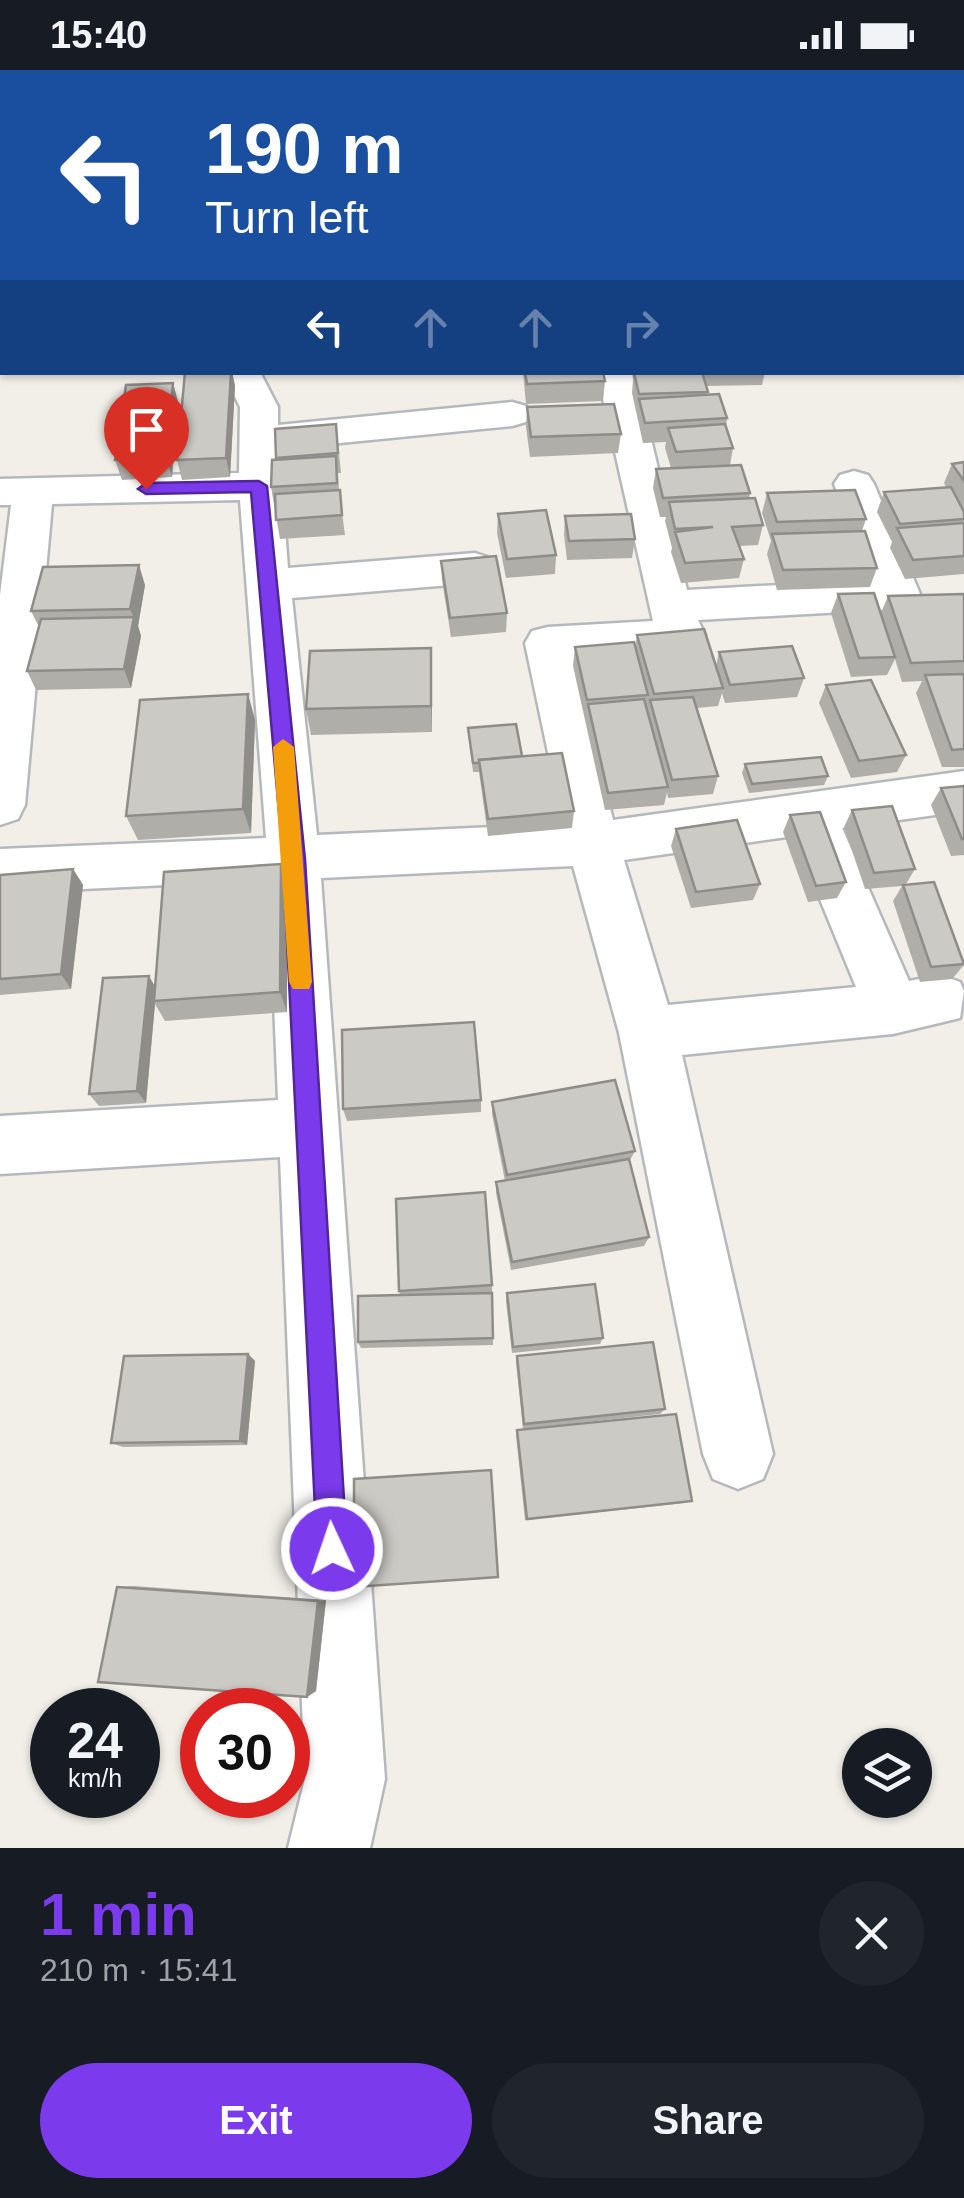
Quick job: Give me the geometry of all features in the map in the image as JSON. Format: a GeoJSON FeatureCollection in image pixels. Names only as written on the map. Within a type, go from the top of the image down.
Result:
{"type":"FeatureCollection","features":[{"type":"Feature","properties":{"kind":"street"},"geometry":{"type":"LineString","coordinates":[[243,375],[259,406],[268,585],[294,859],[345,1779],[329,1848]]}},
{"type":"Feature","properties":{"kind":"street"},"geometry":{"type":"LineString","coordinates":[[617,375],[669,606],[682,634],[548,643],[593,844],[648,1034],[738,1454]]}},
{"type":"Feature","properties":{"kind":"street"},"geometry":{"type":"LineString","coordinates":[[0,805],[17,492],[259,462],[512,414]]}},
{"type":"Feature","properties":{"kind":"street"},"geometry":{"type":"LineString","coordinates":[[669,606],[898,594],[854,484]]}},
{"type":"Feature","properties":{"kind":"street"},"geometry":{"type":"LineString","coordinates":[[268,585],[475,568]]}},
{"type":"Feature","properties":{"kind":"street"},"geometry":{"type":"LineString","coordinates":[[0,872],[593,844],[964,791]]}},
{"type":"Feature","properties":{"kind":"street"},"geometry":{"type":"LineString","coordinates":[[648,1034],[917,1005],[810,813]]}},
{"type":"Feature","properties":{"kind":"street"},"geometry":{"type":"LineString","coordinates":[[0,1146],[309,1127]]}},
{"type":"Feature","properties":{"kind":"building"},"geometry":{"type":"Polygon","coordinates":[[[185,375],[231,375],[226,458],[177,460],[185,375]]]}},
{"type":"Feature","properties":{"kind":"building"},"geometry":{"type":"Polygon","coordinates":[[[526,375],[604,375],[605,381],[527,384],[526,375]]]}},
{"type":"Feature","properties":{"kind":"building"},"geometry":{"type":"Polygon","coordinates":[[[634,375],[703,375],[708,392],[639,394],[634,375]]]}},
{"type":"Feature","properties":{"kind":"building"},"geometry":{"type":"Polygon","coordinates":[[[173,383],[166,457],[115,460],[126,385],[173,383]]]}},
{"type":"Feature","properties":{"kind":"building"},"geometry":{"type":"Polygon","coordinates":[[[719,394],[727,418],[645,423],[639,399],[719,394]]]}},
{"type":"Feature","properties":{"kind":"building"},"geometry":{"type":"Polygon","coordinates":[[[614,404],[621,434],[531,437],[527,407],[614,404]]]}},
{"type":"Feature","properties":{"kind":"building"},"geometry":{"type":"Polygon","coordinates":[[[336,424],[338,453],[276,458],[275,429],[336,424]]]}},
{"type":"Feature","properties":{"kind":"building"},"geometry":{"type":"Polygon","coordinates":[[[725,424],[733,448],[676,452],[668,428],[725,424]]]}},
{"type":"Feature","properties":{"kind":"building"},"geometry":{"type":"Polygon","coordinates":[[[336,456],[337,483],[271,487],[272,460],[336,456]]]}},
{"type":"Feature","properties":{"kind":"building"},"geometry":{"type":"Polygon","coordinates":[[[964,462],[964,481],[952,464],[964,462]]]}},
{"type":"Feature","properties":{"kind":"building"},"geometry":{"type":"Polygon","coordinates":[[[741,465],[750,493],[663,498],[656,469],[741,465]]]}},
{"type":"Feature","properties":{"kind":"building"},"geometry":{"type":"Polygon","coordinates":[[[951,487],[964,519],[900,524],[884,492],[951,487]]]}},
{"type":"Feature","properties":{"kind":"building"},"geometry":{"type":"Polygon","coordinates":[[[340,490],[342,515],[276,520],[275,494],[340,490]]]}},
{"type":"Feature","properties":{"kind":"building"},"geometry":{"type":"Polygon","coordinates":[[[855,490],[866,519],[777,522],[767,493],[855,490]]]}},
{"type":"Feature","properties":{"kind":"building"},"geometry":{"type":"Polygon","coordinates":[[[755,498],[763,525],[732,527],[744,559],[685,563],[675,532],[713,527],[675,529],[669,502],[755,498]]]}},
{"type":"Feature","properties":{"kind":"building"},"geometry":{"type":"Polygon","coordinates":[[[546,510],[556,555],[507,559],[498,514],[546,510]]]}},
{"type":"Feature","properties":{"kind":"building"},"geometry":{"type":"Polygon","coordinates":[[[631,514],[635,539],[569,541],[565,516],[631,514]]]}},
{"type":"Feature","properties":{"kind":"building"},"geometry":{"type":"Polygon","coordinates":[[[964,523],[964,556],[913,560],[897,528],[964,523]]]}},
{"type":"Feature","properties":{"kind":"building"},"geometry":{"type":"Polygon","coordinates":[[[865,531],[877,568],[783,570],[772,534],[865,531]]]}},
{"type":"Feature","properties":{"kind":"building"},"geometry":{"type":"Polygon","coordinates":[[[496,556],[507,613],[450,618],[441,561],[496,556]]]}},
{"type":"Feature","properties":{"kind":"building"},"geometry":{"type":"Polygon","coordinates":[[[139,565],[130,609],[31,611],[43,567],[139,565]]]}},
{"type":"Feature","properties":{"kind":"building"},"geometry":{"type":"Polygon","coordinates":[[[874,593],[895,657],[859,658],[838,594],[874,593]]]}},
{"type":"Feature","properties":{"kind":"building"},"geometry":{"type":"Polygon","coordinates":[[[964,594],[964,661],[911,663],[888,596],[964,594]]]}},
{"type":"Feature","properties":{"kind":"building"},"geometry":{"type":"Polygon","coordinates":[[[134,617],[124,669],[27,671],[41,619],[134,617]]]}},
{"type":"Feature","properties":{"kind":"building"},"geometry":{"type":"Polygon","coordinates":[[[704,629],[723,688],[654,694],[637,635],[704,629]]]}},
{"type":"Feature","properties":{"kind":"building"},"geometry":{"type":"Polygon","coordinates":[[[634,642],[648,695],[587,700],[575,647],[634,642]]]}},
{"type":"Feature","properties":{"kind":"building"},"geometry":{"type":"Polygon","coordinates":[[[792,646],[804,678],[730,685],[719,652],[792,646]]]}},
{"type":"Feature","properties":{"kind":"building"},"geometry":{"type":"Polygon","coordinates":[[[431,648],[431,706],[306,709],[310,651],[431,648]]]}},
{"type":"Feature","properties":{"kind":"building"},"geometry":{"type":"Polygon","coordinates":[[[964,674],[964,749],[952,750],[925,675],[964,674]]]}},
{"type":"Feature","properties":{"kind":"building"},"geometry":{"type":"Polygon","coordinates":[[[871,680],[906,755],[859,761],[826,685],[871,680]]]}},
{"type":"Feature","properties":{"kind":"building"},"geometry":{"type":"Polygon","coordinates":[[[248,694],[243,809],[126,816],[140,700],[248,694]]]}},
{"type":"Feature","properties":{"kind":"building"},"geometry":{"type":"Polygon","coordinates":[[[693,697],[718,776],[672,780],[650,700],[693,697]]]}},
{"type":"Feature","properties":{"kind":"building"},"geometry":{"type":"Polygon","coordinates":[[[644,699],[668,787],[608,793],[588,704],[644,699]]]}},
{"type":"Feature","properties":{"kind":"building"},"geometry":{"type":"Polygon","coordinates":[[[516,724],[522,756],[473,763],[468,728],[516,724]]]}},
{"type":"Feature","properties":{"kind":"building"},"geometry":{"type":"Polygon","coordinates":[[[562,753],[574,811],[488,819],[479,760],[562,753]]]}},
{"type":"Feature","properties":{"kind":"building"},"geometry":{"type":"Polygon","coordinates":[[[821,757],[828,776],[752,784],[745,764],[821,757]]]}},
{"type":"Feature","properties":{"kind":"building"},"geometry":{"type":"Polygon","coordinates":[[[964,786],[964,839],[962,839],[941,788],[964,786]]]}},
{"type":"Feature","properties":{"kind":"building"},"geometry":{"type":"Polygon","coordinates":[[[892,806],[915,869],[874,873],[852,810],[892,806]]]}},
{"type":"Feature","properties":{"kind":"building"},"geometry":{"type":"Polygon","coordinates":[[[820,812],[846,882],[816,886],[790,815],[820,812]]]}},
{"type":"Feature","properties":{"kind":"building"},"geometry":{"type":"Polygon","coordinates":[[[737,820],[760,884],[696,892],[676,829],[737,820]]]}},
{"type":"Feature","properties":{"kind":"building"},"geometry":{"type":"Polygon","coordinates":[[[281,864],[280,992],[154,1001],[164,872],[281,864]]]}},
{"type":"Feature","properties":{"kind":"building"},"geometry":{"type":"Polygon","coordinates":[[[73,869],[61,974],[0,979],[0,875],[73,869]]]}},
{"type":"Feature","properties":{"kind":"building"},"geometry":{"type":"Polygon","coordinates":[[[934,882],[964,964],[931,967],[903,885],[934,882]]]}},
{"type":"Feature","properties":{"kind":"building"},"geometry":{"type":"Polygon","coordinates":[[[149,976],[137,1091],[89,1094],[103,978],[149,976]]]}},
{"type":"Feature","properties":{"kind":"building"},"geometry":{"type":"Polygon","coordinates":[[[474,1022],[481,1100],[343,1109],[342,1030],[474,1022]]]}},
{"type":"Feature","properties":{"kind":"building"},"geometry":{"type":"Polygon","coordinates":[[[615,1080],[635,1151],[507,1175],[492,1102],[615,1080]]]}},
{"type":"Feature","properties":{"kind":"building"},"geometry":{"type":"Polygon","coordinates":[[[629,1159],[649,1237],[512,1262],[496,1182],[629,1159]]]}},
{"type":"Feature","properties":{"kind":"building"},"geometry":{"type":"Polygon","coordinates":[[[485,1192],[492,1285],[399,1291],[396,1199],[485,1192]]]}},
{"type":"Feature","properties":{"kind":"building"},"geometry":{"type":"Polygon","coordinates":[[[595,1284],[603,1338],[513,1347],[507,1293],[595,1284]]]}},
{"type":"Feature","properties":{"kind":"building"},"geometry":{"type":"Polygon","coordinates":[[[492,1293],[493,1338],[358,1342],[358,1296],[492,1293]]]}},
{"type":"Feature","properties":{"kind":"building"},"geometry":{"type":"Polygon","coordinates":[[[653,1342],[665,1409],[524,1424],[517,1356],[653,1342]]]}},
{"type":"Feature","properties":{"kind":"building"},"geometry":{"type":"Polygon","coordinates":[[[248,1354],[240,1441],[111,1443],[124,1356],[248,1354]]]}},
{"type":"Feature","properties":{"kind":"building"},"geometry":{"type":"Polygon","coordinates":[[[676,1414],[692,1501],[527,1519],[517,1430],[676,1414]]]}},
{"type":"Feature","properties":{"kind":"building"},"geometry":{"type":"Polygon","coordinates":[[[491,1470],[498,1577],[354,1587],[354,1479],[491,1470]]]}},
{"type":"Feature","properties":{"kind":"building"},"geometry":{"type":"Polygon","coordinates":[[[117,1587],[318,1601],[308,1688],[182,1688],[98,1682],[117,1587]]]}},
{"type":"Feature","properties":{"kind":"slow traffic"},"geometry":{"type":"LineString","coordinates":[[283,747],[301,982]]}},
{"type":"Feature","properties":{"kind":"route"},"geometry":{"type":"LineString","coordinates":[[146,489],[259,486],[294,859],[332,1549]]}}]}
